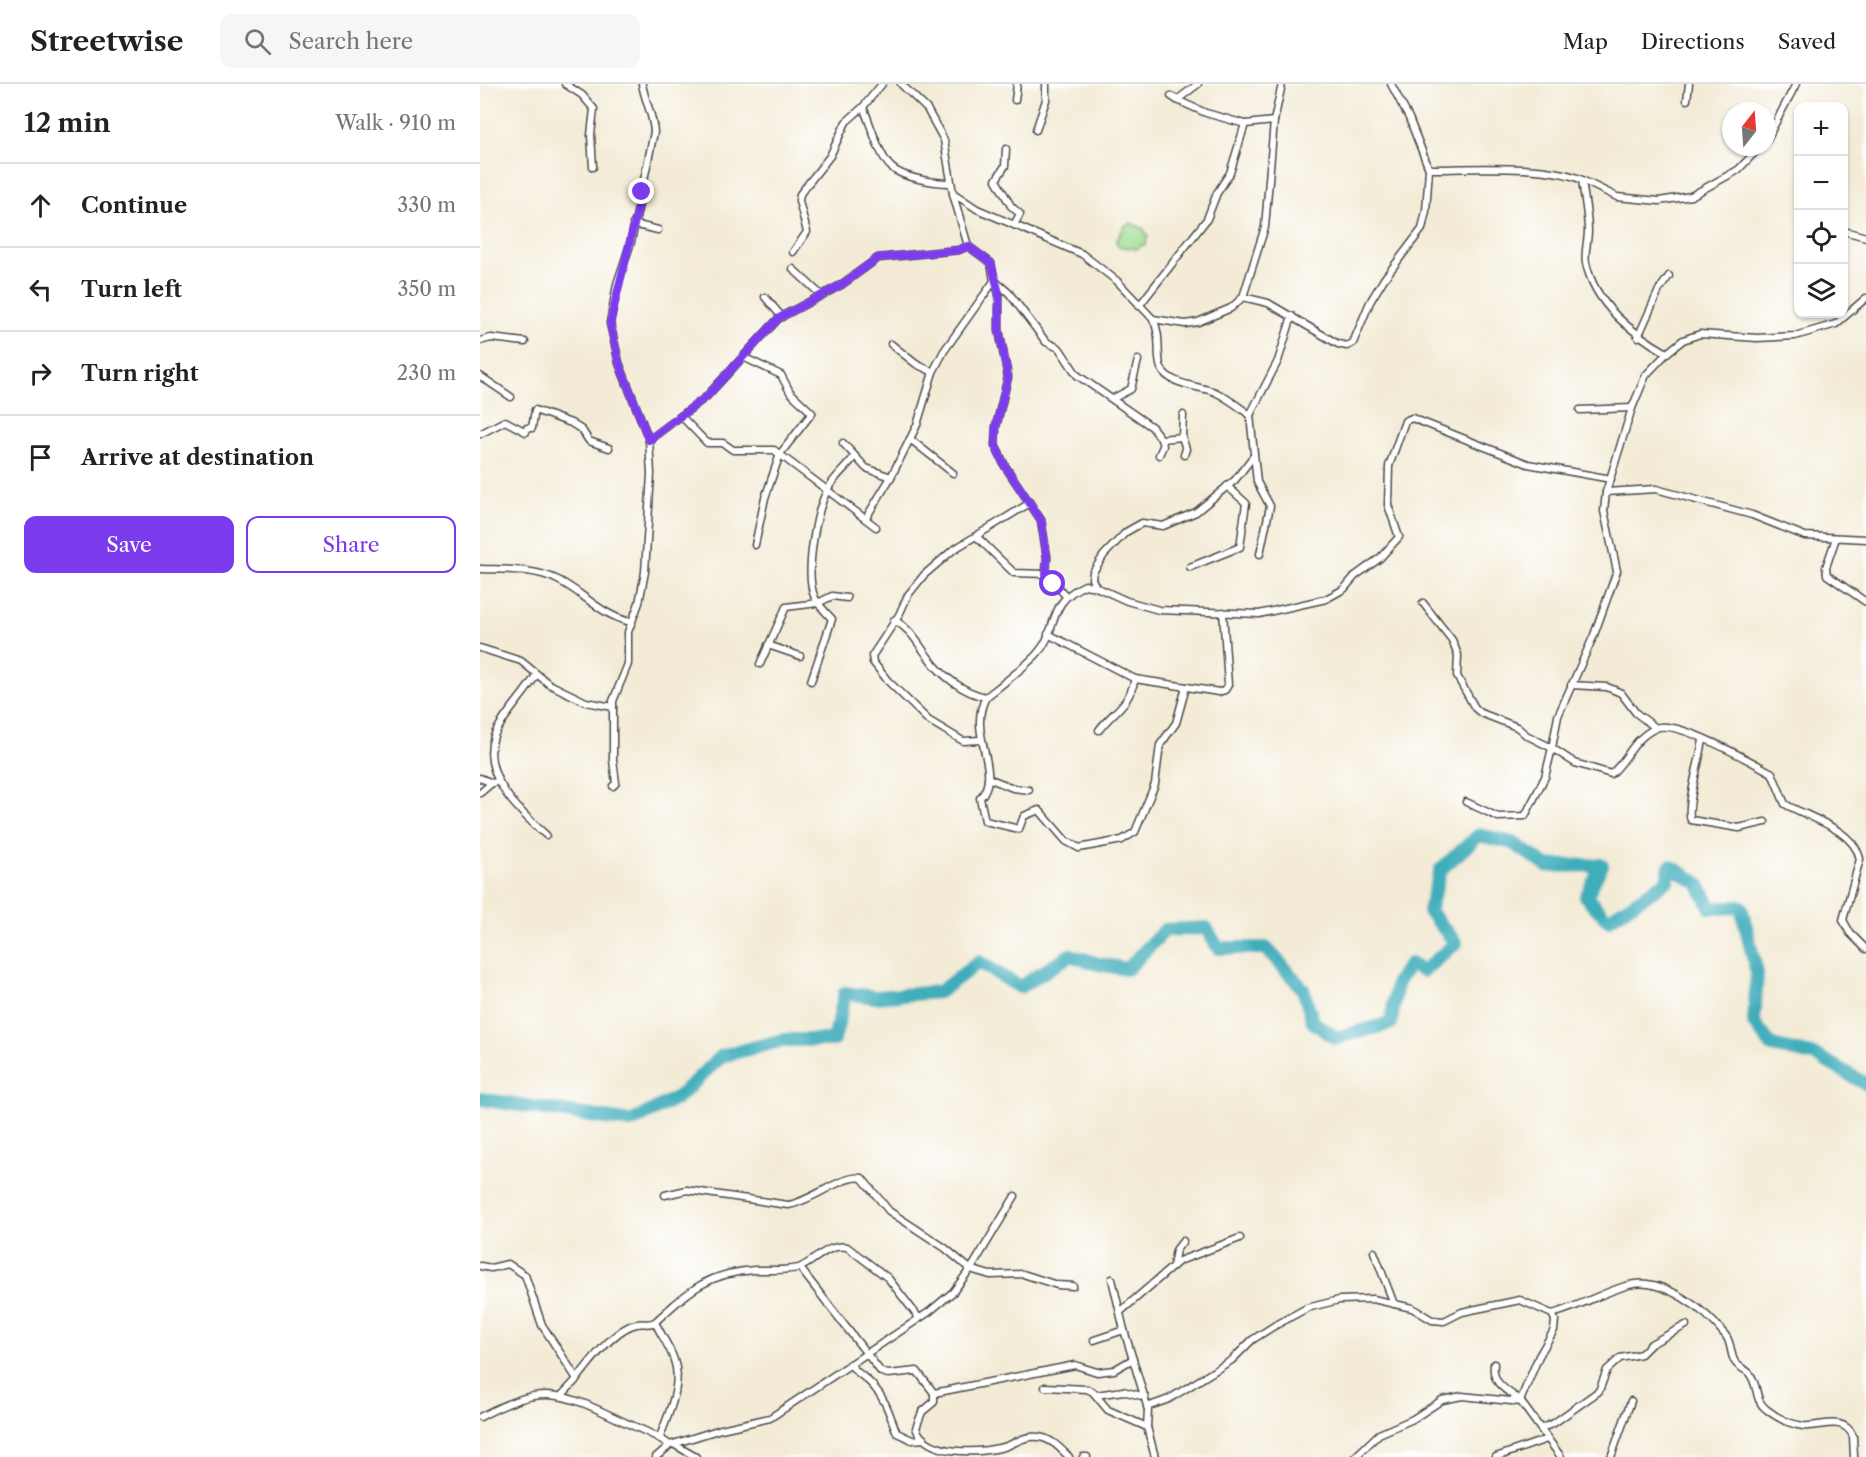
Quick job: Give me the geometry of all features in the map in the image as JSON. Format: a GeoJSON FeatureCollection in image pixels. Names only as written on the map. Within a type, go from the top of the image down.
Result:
{"type":"FeatureCollection","features":[{"type":"Feature","properties":{"kind":"street"},"geometry":{"type":"LineString","coordinates":[[565,84],[582,95],[594,109],[591,135],[593,167]]}},
{"type":"Feature","properties":{"kind":"street"},"geometry":{"type":"LineString","coordinates":[[613,786],[616,783],[612,760],[613,707],[628,664],[627,642],[631,622],[639,603],[648,553],[651,485],[649,440],[619,363],[610,328],[617,284],[631,242],[654,132],[653,119],[645,104],[642,84]]}},
{"type":"Feature","properties":{"kind":"street"},"geometry":{"type":"LineString","coordinates":[[793,252],[807,232],[798,201],[800,194],[830,156],[846,122],[863,107],[882,84]]}},
{"type":"Feature","properties":{"kind":"street"},"geometry":{"type":"LineString","coordinates":[[901,84],[927,109],[940,133],[950,183],[968,246],[991,263],[999,293],[999,337],[1008,377],[996,426],[995,445],[1005,466],[1030,502],[1042,525],[1047,557],[1046,574]]}},
{"type":"Feature","properties":{"kind":"street"},"geometry":{"type":"LineString","coordinates":[[1015,100],[1017,84]]}},
{"type":"Feature","properties":{"kind":"street"},"geometry":{"type":"LineString","coordinates":[[1036,130],[1046,100],[1046,84]]}},
{"type":"Feature","properties":{"kind":"street"},"geometry":{"type":"LineString","coordinates":[[1198,84],[1174,98],[1206,113],[1245,123],[1274,121]]}},
{"type":"Feature","properties":{"kind":"street"},"geometry":{"type":"LineString","coordinates":[[1153,319],[1185,324],[1198,322],[1231,308],[1243,297],[1266,219],[1266,187],[1274,121],[1282,84]]}},
{"type":"Feature","properties":{"kind":"street"},"geometry":{"type":"LineString","coordinates":[[1243,297],[1268,303],[1338,344],[1347,346],[1353,343],[1370,302],[1384,279],[1422,230],[1430,169],[1409,118],[1400,105],[1391,84]]}},
{"type":"Feature","properties":{"kind":"street"},"geometry":{"type":"LineString","coordinates":[[1687,100],[1689,84]]}},
{"type":"Feature","properties":{"kind":"street"},"geometry":{"type":"LineString","coordinates":[[1776,122],[1796,84]]}},
{"type":"Feature","properties":{"kind":"street"},"geometry":{"type":"LineString","coordinates":[[863,107],[891,167],[929,182],[950,183]]}},
{"type":"Feature","properties":{"kind":"street"},"geometry":{"type":"LineString","coordinates":[[1139,306],[1207,219],[1217,193],[1230,173],[1245,123]]}},
{"type":"Feature","properties":{"kind":"street"},"geometry":{"type":"LineString","coordinates":[[1006,149],[1005,166],[996,180],[1011,206],[1020,214],[1014,225]]}},
{"type":"Feature","properties":{"kind":"street"},"geometry":{"type":"LineString","coordinates":[[1430,169],[1535,171],[1571,175],[1617,197],[1659,201],[1691,196],[1738,170],[1751,156]]}},
{"type":"Feature","properties":{"kind":"street"},"geometry":{"type":"LineString","coordinates":[[1582,180],[1588,228],[1586,261],[1595,286],[1621,322],[1638,337],[1667,353]]}},
{"type":"Feature","properties":{"kind":"street"},"geometry":{"type":"LineString","coordinates":[[953,193],[978,209],[1082,254],[1110,274],[1153,319],[1157,327],[1159,360],[1164,372],[1173,379],[1214,392],[1250,415]]}},
{"type":"Feature","properties":{"kind":"street"},"geometry":{"type":"LineString","coordinates":[[633,224],[658,230]]}},
{"type":"Feature","properties":{"kind":"street"},"geometry":{"type":"LineString","coordinates":[[1848,232],[1866,237]]}},
{"type":"Feature","properties":{"kind":"street"},"geometry":{"type":"LineString","coordinates":[[649,440],[706,397],[782,317],[820,294],[841,285],[878,258],[959,250],[968,246]]}},
{"type":"Feature","properties":{"kind":"street"},"geometry":{"type":"LineString","coordinates":[[794,269],[820,294]]}},
{"type":"Feature","properties":{"kind":"street"},"geometry":{"type":"LineString","coordinates":[[1638,337],[1659,290],[1669,276]]}},
{"type":"Feature","properties":{"kind":"street"},"geometry":{"type":"LineString","coordinates":[[866,518],[891,477],[917,426],[933,372],[951,341],[994,281]]}},
{"type":"Feature","properties":{"kind":"street"},"geometry":{"type":"LineString","coordinates":[[994,281],[1010,293],[1046,342],[1059,348],[1077,375],[1152,427],[1163,446],[1159,455]]}},
{"type":"Feature","properties":{"kind":"street"},"geometry":{"type":"LineString","coordinates":[[765,297],[782,317]]}},
{"type":"Feature","properties":{"kind":"street"},"geometry":{"type":"LineString","coordinates":[[1467,802],[1498,817],[1525,816],[1545,777],[1558,716],[1594,634],[1617,571],[1604,512],[1606,492],[1632,408],[1646,375],[1683,340],[1700,334],[1757,338],[1795,336],[1836,324],[1866,298]]}},
{"type":"Feature","properties":{"kind":"street"},"geometry":{"type":"LineString","coordinates":[[1260,554],[1269,503],[1257,482],[1252,458],[1250,415],[1278,361],[1292,316]]}},
{"type":"Feature","properties":{"kind":"street"},"geometry":{"type":"LineString","coordinates":[[480,341],[491,338],[510,343],[525,342]]}},
{"type":"Feature","properties":{"kind":"street"},"geometry":{"type":"LineString","coordinates":[[891,344],[916,364],[933,372]]}},
{"type":"Feature","properties":{"kind":"street"},"geometry":{"type":"LineString","coordinates":[[743,357],[781,375],[787,389],[812,413],[780,454],[765,498],[754,545]]}},
{"type":"Feature","properties":{"kind":"street"},"geometry":{"type":"LineString","coordinates":[[1112,399],[1131,389],[1138,360]]}},
{"type":"Feature","properties":{"kind":"street"},"geometry":{"type":"LineString","coordinates":[[480,376],[511,397]]}},
{"type":"Feature","properties":{"kind":"street"},"geometry":{"type":"LineString","coordinates":[[1580,410],[1632,408]]}},
{"type":"Feature","properties":{"kind":"street"},"geometry":{"type":"LineString","coordinates":[[480,434],[505,421],[526,432],[527,428],[532,428],[536,410],[571,423],[582,430],[589,441],[609,448]]}},
{"type":"Feature","properties":{"kind":"street"},"geometry":{"type":"LineString","coordinates":[[1184,415],[1182,437],[1186,449],[1184,455]]}},
{"type":"Feature","properties":{"kind":"street"},"geometry":{"type":"LineString","coordinates":[[681,416],[706,444],[723,443],[733,450],[771,450],[780,454],[876,527]]}},
{"type":"Feature","properties":{"kind":"street"},"geometry":{"type":"LineString","coordinates":[[1186,687],[1176,723],[1160,746],[1152,794],[1139,825],[1129,837],[1079,848],[1062,837],[1039,810],[1024,816],[1019,829],[985,821],[980,798],[986,790],[988,778],[986,758],[980,740],[979,713],[986,697],[1037,654],[1048,634],[1056,610],[1066,596],[1085,585],[1096,587],[1152,609],[1259,614],[1319,601],[1344,589],[1355,576],[1384,554],[1399,537],[1388,505],[1389,466],[1405,421],[1412,418],[1528,464],[1611,479]]}},
{"type":"Feature","properties":{"kind":"street"},"geometry":{"type":"LineString","coordinates":[[1161,439],[1182,437]]}},
{"type":"Feature","properties":{"kind":"street"},"geometry":{"type":"LineString","coordinates":[[910,439],[953,473]]}},
{"type":"Feature","properties":{"kind":"street"},"geometry":{"type":"LineString","coordinates":[[843,443],[854,457],[875,473],[891,477]]}},
{"type":"Feature","properties":{"kind":"street"},"geometry":{"type":"LineString","coordinates":[[811,681],[832,619],[818,603],[812,585],[811,564],[819,515],[827,490],[854,457]]}},
{"type":"Feature","properties":{"kind":"street"},"geometry":{"type":"LineString","coordinates":[[1096,587],[1092,579],[1093,572],[1104,555],[1126,532],[1142,523],[1163,526],[1196,512],[1245,469],[1252,458]]}},
{"type":"Feature","properties":{"kind":"street"},"geometry":{"type":"LineString","coordinates":[[1190,567],[1240,547],[1246,503],[1227,486]]}},
{"type":"Feature","properties":{"kind":"street"},"geometry":{"type":"LineString","coordinates":[[1606,492],[1656,489],[1752,515],[1805,536],[1866,539]]}},
{"type":"Feature","properties":{"kind":"street"},"geometry":{"type":"LineString","coordinates":[[980,740],[963,741],[928,720],[873,662],[872,656],[908,595],[924,575],[949,553],[1030,502]]}},
{"type":"Feature","properties":{"kind":"street"},"geometry":{"type":"LineString","coordinates":[[976,536],[1010,571],[1046,574],[1066,596]]}},
{"type":"Feature","properties":{"kind":"street"},"geometry":{"type":"LineString","coordinates":[[1836,538],[1826,567],[1827,575],[1866,602]]}},
{"type":"Feature","properties":{"kind":"street"},"geometry":{"type":"LineString","coordinates":[[480,569],[544,574],[568,585],[605,612],[631,622]]}},
{"type":"Feature","properties":{"kind":"street"},"geometry":{"type":"LineString","coordinates":[[760,664],[786,607],[818,603],[828,597],[847,598]]}},
{"type":"Feature","properties":{"kind":"street"},"geometry":{"type":"LineString","coordinates":[[1423,603],[1452,640],[1458,655],[1457,676],[1475,708],[1481,713],[1517,727],[1526,735],[1575,763],[1611,774],[1636,742],[1656,728],[1666,726],[1703,740],[1772,773],[1785,804],[1824,822],[1855,846],[1860,859],[1844,920],[1850,933],[1866,949]]}},
{"type":"Feature","properties":{"kind":"street"},"geometry":{"type":"LineString","coordinates":[[1048,634],[1135,679],[1186,687],[1226,690],[1228,685],[1223,612]]}},
{"type":"Feature","properties":{"kind":"street"},"geometry":{"type":"LineString","coordinates":[[894,620],[911,633],[943,672],[970,693],[986,697]]}},
{"type":"Feature","properties":{"kind":"street"},"geometry":{"type":"LineString","coordinates":[[768,645],[801,656]]}},
{"type":"Feature","properties":{"kind":"street"},"geometry":{"type":"LineString","coordinates":[[480,648],[521,660],[536,675],[586,702],[613,707]]}},
{"type":"Feature","properties":{"kind":"street"},"geometry":{"type":"LineString","coordinates":[[495,783],[491,756],[493,737],[536,675]]}},
{"type":"Feature","properties":{"kind":"street"},"geometry":{"type":"LineString","coordinates":[[1099,730],[1110,716],[1119,712],[1127,701],[1135,679]]}},
{"type":"Feature","properties":{"kind":"street"},"geometry":{"type":"LineString","coordinates":[[1571,685],[1607,687],[1621,693],[1636,713],[1656,728]]}},
{"type":"Feature","properties":{"kind":"street"},"geometry":{"type":"LineString","coordinates":[[1703,740],[1689,808],[1691,820],[1739,828],[1765,822]]}},
{"type":"Feature","properties":{"kind":"street"},"geometry":{"type":"LineString","coordinates":[[480,778],[495,783],[546,835]]}},
{"type":"Feature","properties":{"kind":"street"},"geometry":{"type":"LineString","coordinates":[[988,778],[1013,788],[1029,789]]}},
{"type":"Feature","properties":{"kind":"street"},"geometry":{"type":"LineString","coordinates":[[480,793],[495,783]]}},
{"type":"Feature","properties":{"kind":"street"},"geometry":{"type":"LineString","coordinates":[[665,1196],[687,1190],[788,1205],[803,1202],[843,1180],[856,1177],[868,1183],[889,1211],[945,1248],[970,1269],[990,1275],[1023,1274],[1058,1285],[1073,1286]]}},
{"type":"Feature","properties":{"kind":"street"},"geometry":{"type":"LineString","coordinates":[[656,1457],[672,1445],[721,1429],[770,1418],[919,1318],[953,1292],[970,1269],[1015,1196]]}},
{"type":"Feature","properties":{"kind":"street"},"geometry":{"type":"LineString","coordinates":[[1120,1312],[1173,1266],[1191,1256],[1240,1238]]}},
{"type":"Feature","properties":{"kind":"street"},"geometry":{"type":"LineString","coordinates":[[1173,1266],[1178,1246],[1183,1241]]}},
{"type":"Feature","properties":{"kind":"street"},"geometry":{"type":"LineString","coordinates":[[562,1395],[578,1378],[592,1357],[619,1333],[635,1324],[648,1326],[655,1322],[700,1283],[736,1271],[800,1268],[839,1246],[847,1247],[888,1278],[919,1318]]}},
{"type":"Feature","properties":{"kind":"street"},"geometry":{"type":"LineString","coordinates":[[1374,1252],[1394,1304]]}},
{"type":"Feature","properties":{"kind":"street"},"geometry":{"type":"LineString","coordinates":[[480,1266],[491,1268],[508,1264],[525,1275],[542,1325],[578,1378]]}},
{"type":"Feature","properties":{"kind":"street"},"geometry":{"type":"LineString","coordinates":[[800,1268],[866,1354],[884,1373],[917,1371],[934,1393],[934,1402],[922,1412],[916,1428],[924,1439],[944,1450],[969,1452],[989,1450],[1029,1436],[1038,1437],[1056,1444],[1069,1457]]}},
{"type":"Feature","properties":{"kind":"street"},"geometry":{"type":"LineString","coordinates":[[1112,1279],[1124,1330],[1145,1397],[1147,1427],[1155,1457]]}},
{"type":"Feature","properties":{"kind":"street"},"geometry":{"type":"LineString","coordinates":[[1147,1407],[1169,1399],[1232,1360],[1252,1340],[1307,1308],[1339,1300],[1373,1299],[1412,1308],[1432,1320],[1444,1321],[1462,1312],[1520,1300],[1552,1314],[1633,1284],[1654,1284],[1677,1293],[1726,1336],[1735,1363],[1748,1372],[1755,1383],[1757,1398],[1766,1409],[1785,1421],[1804,1426],[1832,1423],[1843,1426],[1853,1436],[1854,1457]]}},
{"type":"Feature","properties":{"kind":"street"},"geometry":{"type":"LineString","coordinates":[[1521,1401],[1539,1356],[1556,1325],[1552,1314]]}},
{"type":"Feature","properties":{"kind":"street"},"geometry":{"type":"LineString","coordinates":[[655,1322],[674,1359],[676,1369],[675,1394],[660,1437]]}},
{"type":"Feature","properties":{"kind":"street"},"geometry":{"type":"LineString","coordinates":[[1542,1428],[1554,1423],[1599,1391],[1607,1370],[1620,1358],[1641,1354],[1651,1344],[1686,1325]]}},
{"type":"Feature","properties":{"kind":"street"},"geometry":{"type":"LineString","coordinates":[[1094,1340],[1124,1330]]}},
{"type":"Feature","properties":{"kind":"street"},"geometry":{"type":"LineString","coordinates":[[934,1393],[1069,1366],[1082,1365],[1097,1372],[1114,1370],[1134,1359]]}},
{"type":"Feature","properties":{"kind":"street"},"geometry":{"type":"LineString","coordinates":[[850,1364],[860,1376],[872,1384],[885,1401],[897,1433],[912,1440],[924,1439]]}},
{"type":"Feature","properties":{"kind":"street"},"geometry":{"type":"LineString","coordinates":[[1494,1364],[1492,1374],[1495,1381],[1521,1401],[1561,1457]]}},
{"type":"Feature","properties":{"kind":"street"},"geometry":{"type":"LineString","coordinates":[[1045,1388],[1078,1388],[1096,1395],[1123,1391],[1145,1397]]}},
{"type":"Feature","properties":{"kind":"street"},"geometry":{"type":"LineString","coordinates":[[480,1417],[518,1398],[562,1395],[580,1400],[660,1437],[696,1457]]}},
{"type":"Feature","properties":{"kind":"street"},"geometry":{"type":"LineString","coordinates":[[1096,1395],[1108,1410],[1147,1427]]}},
{"type":"Feature","properties":{"kind":"street"},"geometry":{"type":"LineString","coordinates":[[1355,1457],[1379,1434],[1413,1419],[1442,1400],[1462,1396],[1521,1401]]}},
{"type":"Feature","properties":{"kind":"street"},"geometry":{"type":"LineString","coordinates":[[1611,1457],[1631,1401]]}},
{"type":"Feature","properties":{"kind":"street"},"geometry":{"type":"LineString","coordinates":[[1496,1457],[1547,1439]]}},
{"type":"Feature","properties":{"kind":"green space"},"geometry":{"type":"Polygon","coordinates":[[[1131,223],[1144,229],[1148,236],[1145,244],[1136,249],[1118,246],[1116,241],[1125,226],[1131,223]]]}},
{"type":"Feature","properties":{"kind":"waterway"},"geometry":{"type":"LineString","coordinates":[[480,1099],[631,1122],[678,1097],[722,1056],[783,1040],[834,1040],[845,993],[875,997],[939,992],[979,962],[1020,987],[1070,955],[1098,964],[1127,969],[1165,930],[1206,928],[1218,948],[1266,948],[1303,989],[1313,1022],[1336,1038],[1391,1023],[1397,982],[1410,964],[1423,971],[1456,943],[1429,911],[1441,869],[1479,835],[1513,843],[1547,866],[1602,865],[1586,897],[1608,920],[1667,881],[1670,866],[1698,883],[1711,908],[1741,907],[1757,973],[1754,1023],[1772,1046],[1817,1056],[1866,1084]]}},
{"type":"Feature","properties":{"kind":"route"},"geometry":{"type":"LineString","coordinates":[[642,192],[633,224],[631,242],[617,284],[610,316],[610,328],[619,363],[649,440],[706,397],[779,318],[820,294],[841,285],[870,262],[889,256],[924,255],[959,250],[968,246],[989,261],[999,293],[1000,342],[1006,358],[1008,377],[996,426],[995,445],[1005,466],[1041,520],[1047,557],[1046,574],[1053,584]]}}]}
